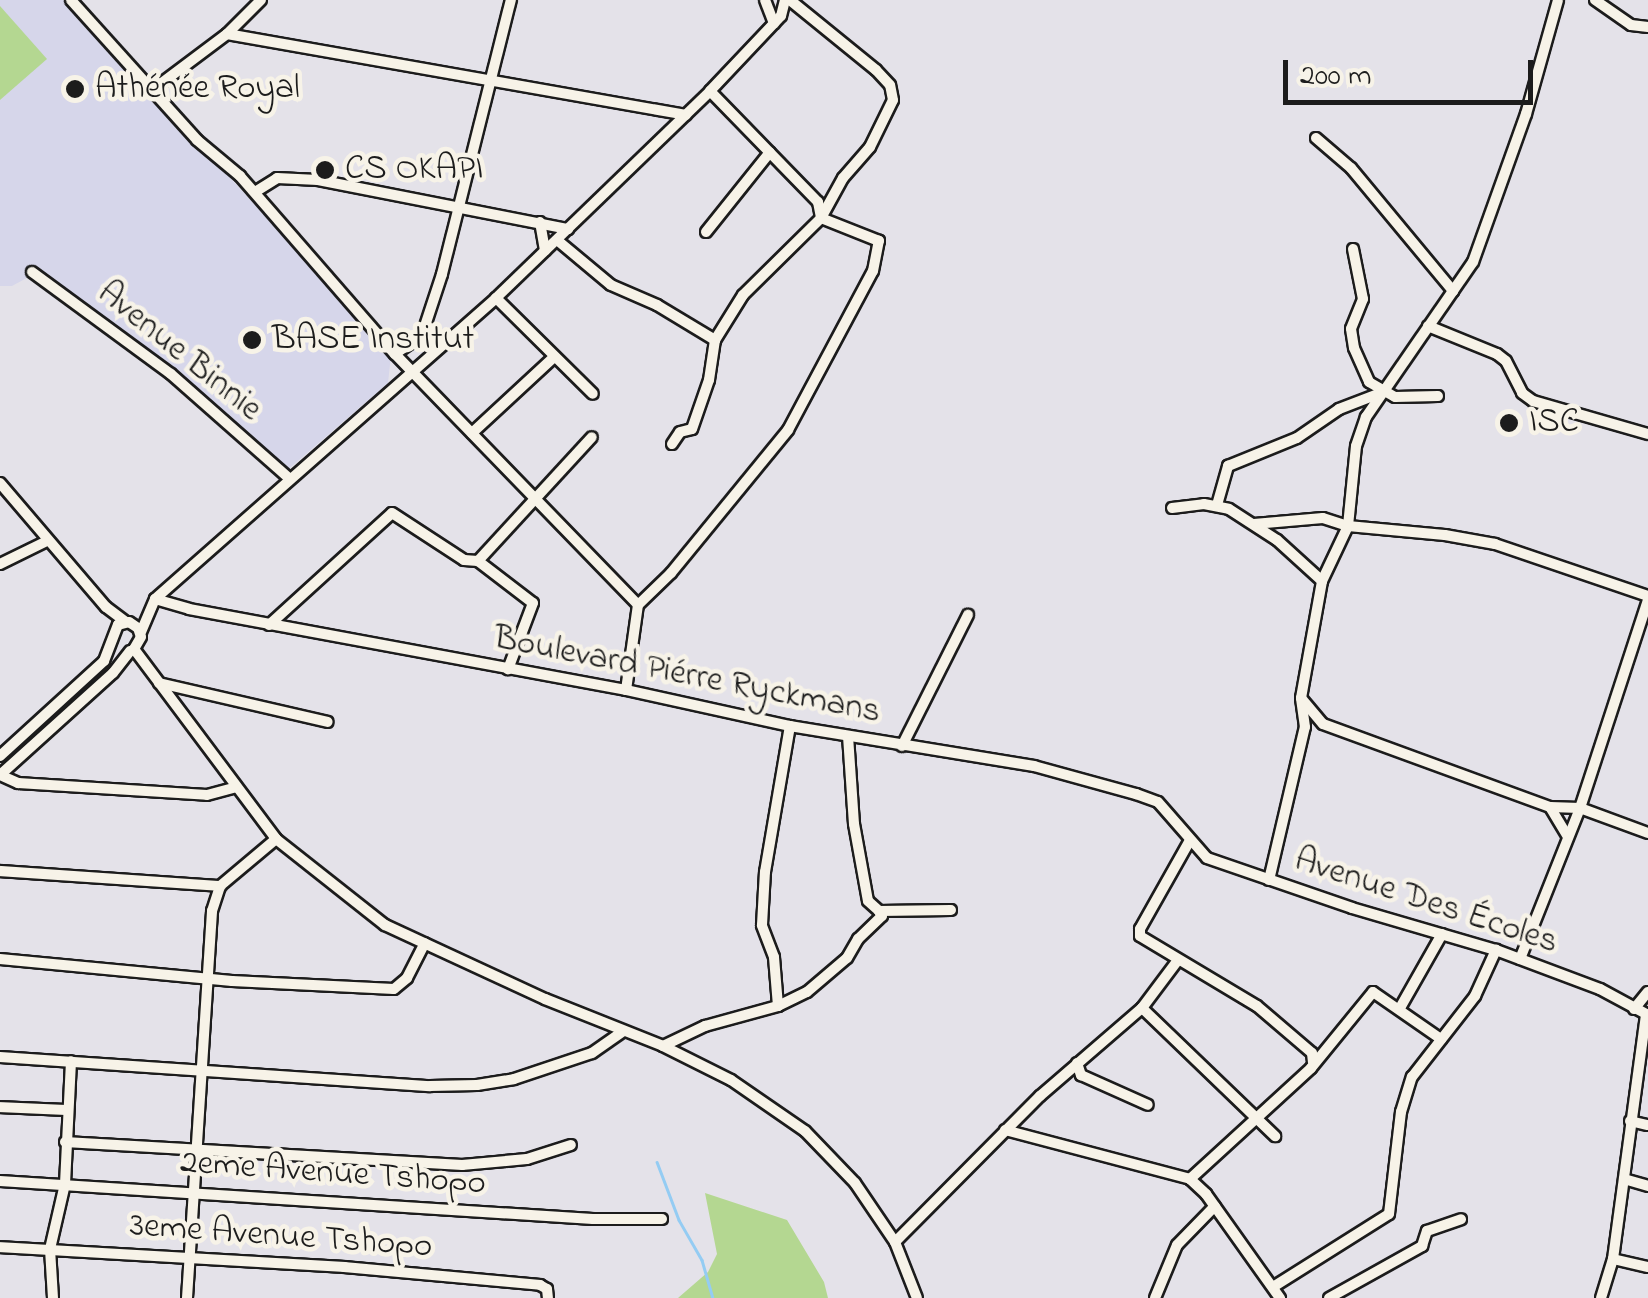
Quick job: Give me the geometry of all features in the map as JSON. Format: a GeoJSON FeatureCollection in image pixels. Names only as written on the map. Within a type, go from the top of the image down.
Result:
{"type":"FeatureCollection","features":[{"type":"Feature","properties":{"kind":"street"},"geometry":{"type":"LineString","coordinates":[[72,0],[151,90],[255,192],[395,354],[537,496],[638,605]]}},
{"type":"Feature","properties":{"kind":"street"},"geometry":{"type":"LineString","coordinates":[[151,90],[227,34],[261,0]]}},
{"type":"Feature","properties":{"kind":"street"},"geometry":{"type":"LineString","coordinates":[[395,354],[422,335],[461,206],[511,0]]}},
{"type":"Feature","properties":{"kind":"street"},"geometry":{"type":"LineString","coordinates":[[765,0],[774,23]]}},
{"type":"Feature","properties":{"kind":"street"},"geometry":{"type":"LineString","coordinates":[[0,756],[104,661],[113,638],[128,622],[557,240],[710,91],[774,23],[787,0],[876,70],[893,92],[891,106],[870,147],[843,178],[821,218],[742,295],[715,340],[709,380],[692,430],[680,432],[672,444]]}},
{"type":"Feature","properties":{"kind":"street"},"geometry":{"type":"LineString","coordinates":[[1269,880],[1305,727],[1301,698],[1322,582],[1348,526],[1356,446],[1366,417],[1473,262],[1558,0]]}},
{"type":"Feature","properties":{"kind":"street"},"geometry":{"type":"LineString","coordinates":[[1595,0],[1632,25],[1648,27]]}},
{"type":"Feature","properties":{"kind":"street"},"geometry":{"type":"LineString","coordinates":[[227,34],[686,114]]}},
{"type":"Feature","properties":{"kind":"street"},"geometry":{"type":"LineString","coordinates":[[710,91],[818,202],[821,218]]}},
{"type":"Feature","properties":{"kind":"street"},"geometry":{"type":"LineString","coordinates":[[653,111],[664,136]]}},
{"type":"Feature","properties":{"kind":"street"},"geometry":{"type":"LineString","coordinates":[[1316,138],[1351,168],[1453,290]]}},
{"type":"Feature","properties":{"kind":"street"},"geometry":{"type":"LineString","coordinates":[[706,232],[770,152]]}},
{"type":"Feature","properties":{"kind":"street"},"geometry":{"type":"LineString","coordinates":[[255,192],[277,178],[318,180],[568,229]]}},
{"type":"Feature","properties":{"kind":"street"},"geometry":{"type":"LineString","coordinates":[[626,690],[638,605],[682,560],[788,430],[867,285],[879,241],[821,218]]}},
{"type":"Feature","properties":{"kind":"street"},"geometry":{"type":"LineString","coordinates":[[540,222],[544,251]]}},
{"type":"Feature","properties":{"kind":"street"},"geometry":{"type":"LineString","coordinates":[[557,240],[611,285],[658,305],[715,340]]}},
{"type":"Feature","properties":{"kind":"street"},"geometry":{"type":"LineString","coordinates":[[1353,249],[1363,298],[1351,329],[1354,348],[1369,382],[1396,397],[1438,396]]}},
{"type":"Feature","properties":{"kind":"street","name":"Avenue Binnie"},"geometry":{"type":"LineString","coordinates":[[32,272],[171,374],[289,478]]}},
{"type":"Feature","properties":{"kind":"street"},"geometry":{"type":"LineString","coordinates":[[496,298],[593,394]]}},
{"type":"Feature","properties":{"kind":"street"},"geometry":{"type":"LineString","coordinates":[[1428,326],[1497,354],[1506,361],[1522,393],[1533,401],[1648,434]]}},
{"type":"Feature","properties":{"kind":"street"},"geometry":{"type":"LineString","coordinates":[[472,433],[553,358]]}},
{"type":"Feature","properties":{"kind":"street"},"geometry":{"type":"LineString","coordinates":[[1216,505],[1228,466],[1297,438],[1339,409],[1384,392]]}},
{"type":"Feature","properties":{"kind":"street"},"geometry":{"type":"LineString","coordinates":[[478,561],[592,437]]}},
{"type":"Feature","properties":{"kind":"street"},"geometry":{"type":"LineString","coordinates":[[0,483],[106,607],[141,632]]}},
{"type":"Feature","properties":{"kind":"street"},"geometry":{"type":"LineString","coordinates":[[1172,508],[1216,505],[1254,524],[1322,582]]}},
{"type":"Feature","properties":{"kind":"street"},"geometry":{"type":"LineString","coordinates":[[269,624],[392,513],[464,560],[478,561],[534,603],[508,669]]}},
{"type":"Feature","properties":{"kind":"street"},"geometry":{"type":"LineString","coordinates":[[1254,524],[1323,518],[1348,526],[1495,544],[1648,598],[1580,808],[1520,959]]}},
{"type":"Feature","properties":{"kind":"street"},"geometry":{"type":"LineString","coordinates":[[0,564],[47,541]]}},
{"type":"Feature","properties":{"kind":"street"},"geometry":{"type":"LineString","coordinates":[[152,603],[132,650],[60,723],[0,775],[18,783],[207,796],[234,788]]}},
{"type":"Feature","properties":{"kind":"street","name":"Boulevard Piérre Ryckmans"},"geometry":{"type":"LineString","coordinates":[[152,603],[626,690],[790,726],[1034,766],[1158,802],[1188,842]]}},
{"type":"Feature","properties":{"kind":"street"},"geometry":{"type":"LineString","coordinates":[[106,607],[113,638],[132,650],[276,839],[385,925],[663,1046],[731,1080],[805,1131],[854,1183],[895,1242],[917,1298]]}},
{"type":"Feature","properties":{"kind":"street"},"geometry":{"type":"LineString","coordinates":[[902,746],[968,614]]}},
{"type":"Feature","properties":{"kind":"street"},"geometry":{"type":"LineString","coordinates":[[158,683],[328,722]]}},
{"type":"Feature","properties":{"kind":"street"},"geometry":{"type":"LineString","coordinates":[[1301,698],[1323,724]]}},
{"type":"Feature","properties":{"kind":"street"},"geometry":{"type":"LineString","coordinates":[[48,714],[60,723]]}},
{"type":"Feature","properties":{"kind":"street"},"geometry":{"type":"LineString","coordinates":[[1305,727],[1323,724],[1550,807],[1580,808],[1648,833]]}},
{"type":"Feature","properties":{"kind":"street"},"geometry":{"type":"LineString","coordinates":[[778,1006],[774,957],[762,925],[765,872],[790,726]]}},
{"type":"Feature","properties":{"kind":"street"},"geometry":{"type":"LineString","coordinates":[[663,1046],[705,1026],[778,1006],[830,974],[882,916],[868,901],[854,824],[848,736]]}},
{"type":"Feature","properties":{"kind":"street"},"geometry":{"type":"LineString","coordinates":[[1550,807],[1568,835]]}},
{"type":"Feature","properties":{"kind":"street"},"geometry":{"type":"LineString","coordinates":[[187,1298],[212,911],[220,886],[276,839]]}},
{"type":"Feature","properties":{"kind":"street"},"geometry":{"type":"LineString","coordinates":[[1188,842],[1140,933],[1272,1018],[1312,1053],[1313,1063]]}},
{"type":"Feature","properties":{"kind":"street","name":"Avenue Des Écoles"},"geometry":{"type":"LineString","coordinates":[[1188,842],[1206,858],[1496,950],[1600,989],[1647,1014]]}},
{"type":"Feature","properties":{"kind":"street"},"geometry":{"type":"LineString","coordinates":[[0,871],[220,886]]}},
{"type":"Feature","properties":{"kind":"street"},"geometry":{"type":"LineString","coordinates":[[879,911],[951,910]]}},
{"type":"Feature","properties":{"kind":"street"},"geometry":{"type":"LineString","coordinates":[[1400,1008],[1442,934]]}},
{"type":"Feature","properties":{"kind":"street"},"geometry":{"type":"LineString","coordinates":[[0,959],[244,982],[394,989],[406,978],[426,943]]}},
{"type":"Feature","properties":{"kind":"street"},"geometry":{"type":"LineString","coordinates":[[1273,1286],[1389,1214],[1406,1092],[1412,1077],[1483,983],[1496,950]]}},
{"type":"Feature","properties":{"kind":"street"},"geometry":{"type":"LineString","coordinates":[[895,1242],[1005,1130],[1142,1008],[1178,960]]}},
{"type":"Feature","properties":{"kind":"street"},"geometry":{"type":"LineString","coordinates":[[1190,1179],[1313,1063],[1373,992],[1441,1039]]}},
{"type":"Feature","properties":{"kind":"street"},"geometry":{"type":"LineString","coordinates":[[1634,1009],[1648,992]]}},
{"type":"Feature","properties":{"kind":"street"},"geometry":{"type":"LineString","coordinates":[[1142,1008],[1275,1136]]}},
{"type":"Feature","properties":{"kind":"street"},"geometry":{"type":"LineString","coordinates":[[1601,1298],[1613,1259],[1647,1014]]}},
{"type":"Feature","properties":{"kind":"street"},"geometry":{"type":"LineString","coordinates":[[0,1056],[430,1086],[477,1085],[514,1078],[592,1053],[623,1031]]}},
{"type":"Feature","properties":{"kind":"street"},"geometry":{"type":"LineString","coordinates":[[53,1298],[50,1249],[65,1184],[71,1061]]}},
{"type":"Feature","properties":{"kind":"street"},"geometry":{"type":"LineString","coordinates":[[1076,1063],[1081,1075],[1148,1105]]}},
{"type":"Feature","properties":{"kind":"street"},"geometry":{"type":"LineString","coordinates":[[0,1107],[67,1110]]}},
{"type":"Feature","properties":{"kind":"street"},"geometry":{"type":"LineString","coordinates":[[1630,1121],[1648,1125]]}},
{"type":"Feature","properties":{"kind":"street"},"geometry":{"type":"LineString","coordinates":[[1005,1130],[1190,1179],[1215,1206],[1280,1298]]}},
{"type":"Feature","properties":{"kind":"street"},"geometry":{"type":"LineString","coordinates":[[65,1142],[462,1165],[526,1159],[572,1144]]}},
{"type":"Feature","properties":{"kind":"street"},"geometry":{"type":"LineString","coordinates":[[1624,1179],[1648,1186]]}},
{"type":"Feature","properties":{"kind":"street","name":"2eme Avenue Tshopo"},"geometry":{"type":"LineString","coordinates":[[0,1181],[593,1219],[662,1219]]}},
{"type":"Feature","properties":{"kind":"street"},"geometry":{"type":"LineString","coordinates":[[1155,1298],[1177,1245],[1215,1206]]}},
{"type":"Feature","properties":{"kind":"street"},"geometry":{"type":"LineString","coordinates":[[1330,1298],[1347,1294],[1422,1246],[1428,1231],[1461,1219]]}},
{"type":"Feature","properties":{"kind":"street","name":"3eme Avenue Tshopo"},"geometry":{"type":"LineString","coordinates":[[0,1248],[190,1255],[540,1285],[548,1288],[548,1298]]}},
{"type":"Feature","properties":{"kind":"street"},"geometry":{"type":"LineString","coordinates":[[1613,1259],[1648,1267]]}},
{"type":"Feature","properties":{"kind":"shaded area"},"geometry":{"type":"Polygon","coordinates":[[[0,0],[69,0],[391,355],[388,383],[284,473],[109,325],[34,274],[12,286],[0,286],[0,0]]]}},
{"type":"Feature","properties":{"kind":"green space"},"geometry":{"type":"Polygon","coordinates":[[[0,6],[47,59],[0,100],[0,6]]]}},
{"type":"Feature","properties":{"kind":"green space"},"geometry":{"type":"Polygon","coordinates":[[[705,1193],[787,1220],[824,1282],[828,1298],[678,1298],[708,1272],[717,1254],[705,1193]]]}},
{"type":"Feature","properties":{"kind":"waterway"},"geometry":{"type":"LineString","coordinates":[[657,1162],[679,1220],[702,1260],[713,1298]]}},
{"type":"Feature","properties":{"kind":"place","name":"Athénée Royal"},"geometry":{"type":"Point","coordinates":[75,89]}},
{"type":"Feature","properties":{"kind":"place","name":"CS OKAPI"},"geometry":{"type":"Point","coordinates":[325,170]}},
{"type":"Feature","properties":{"kind":"place","name":"BASE Institut"},"geometry":{"type":"Point","coordinates":[252,340]}},
{"type":"Feature","properties":{"kind":"place","name":"ISC"},"geometry":{"type":"Point","coordinates":[1509,423]}}]}
